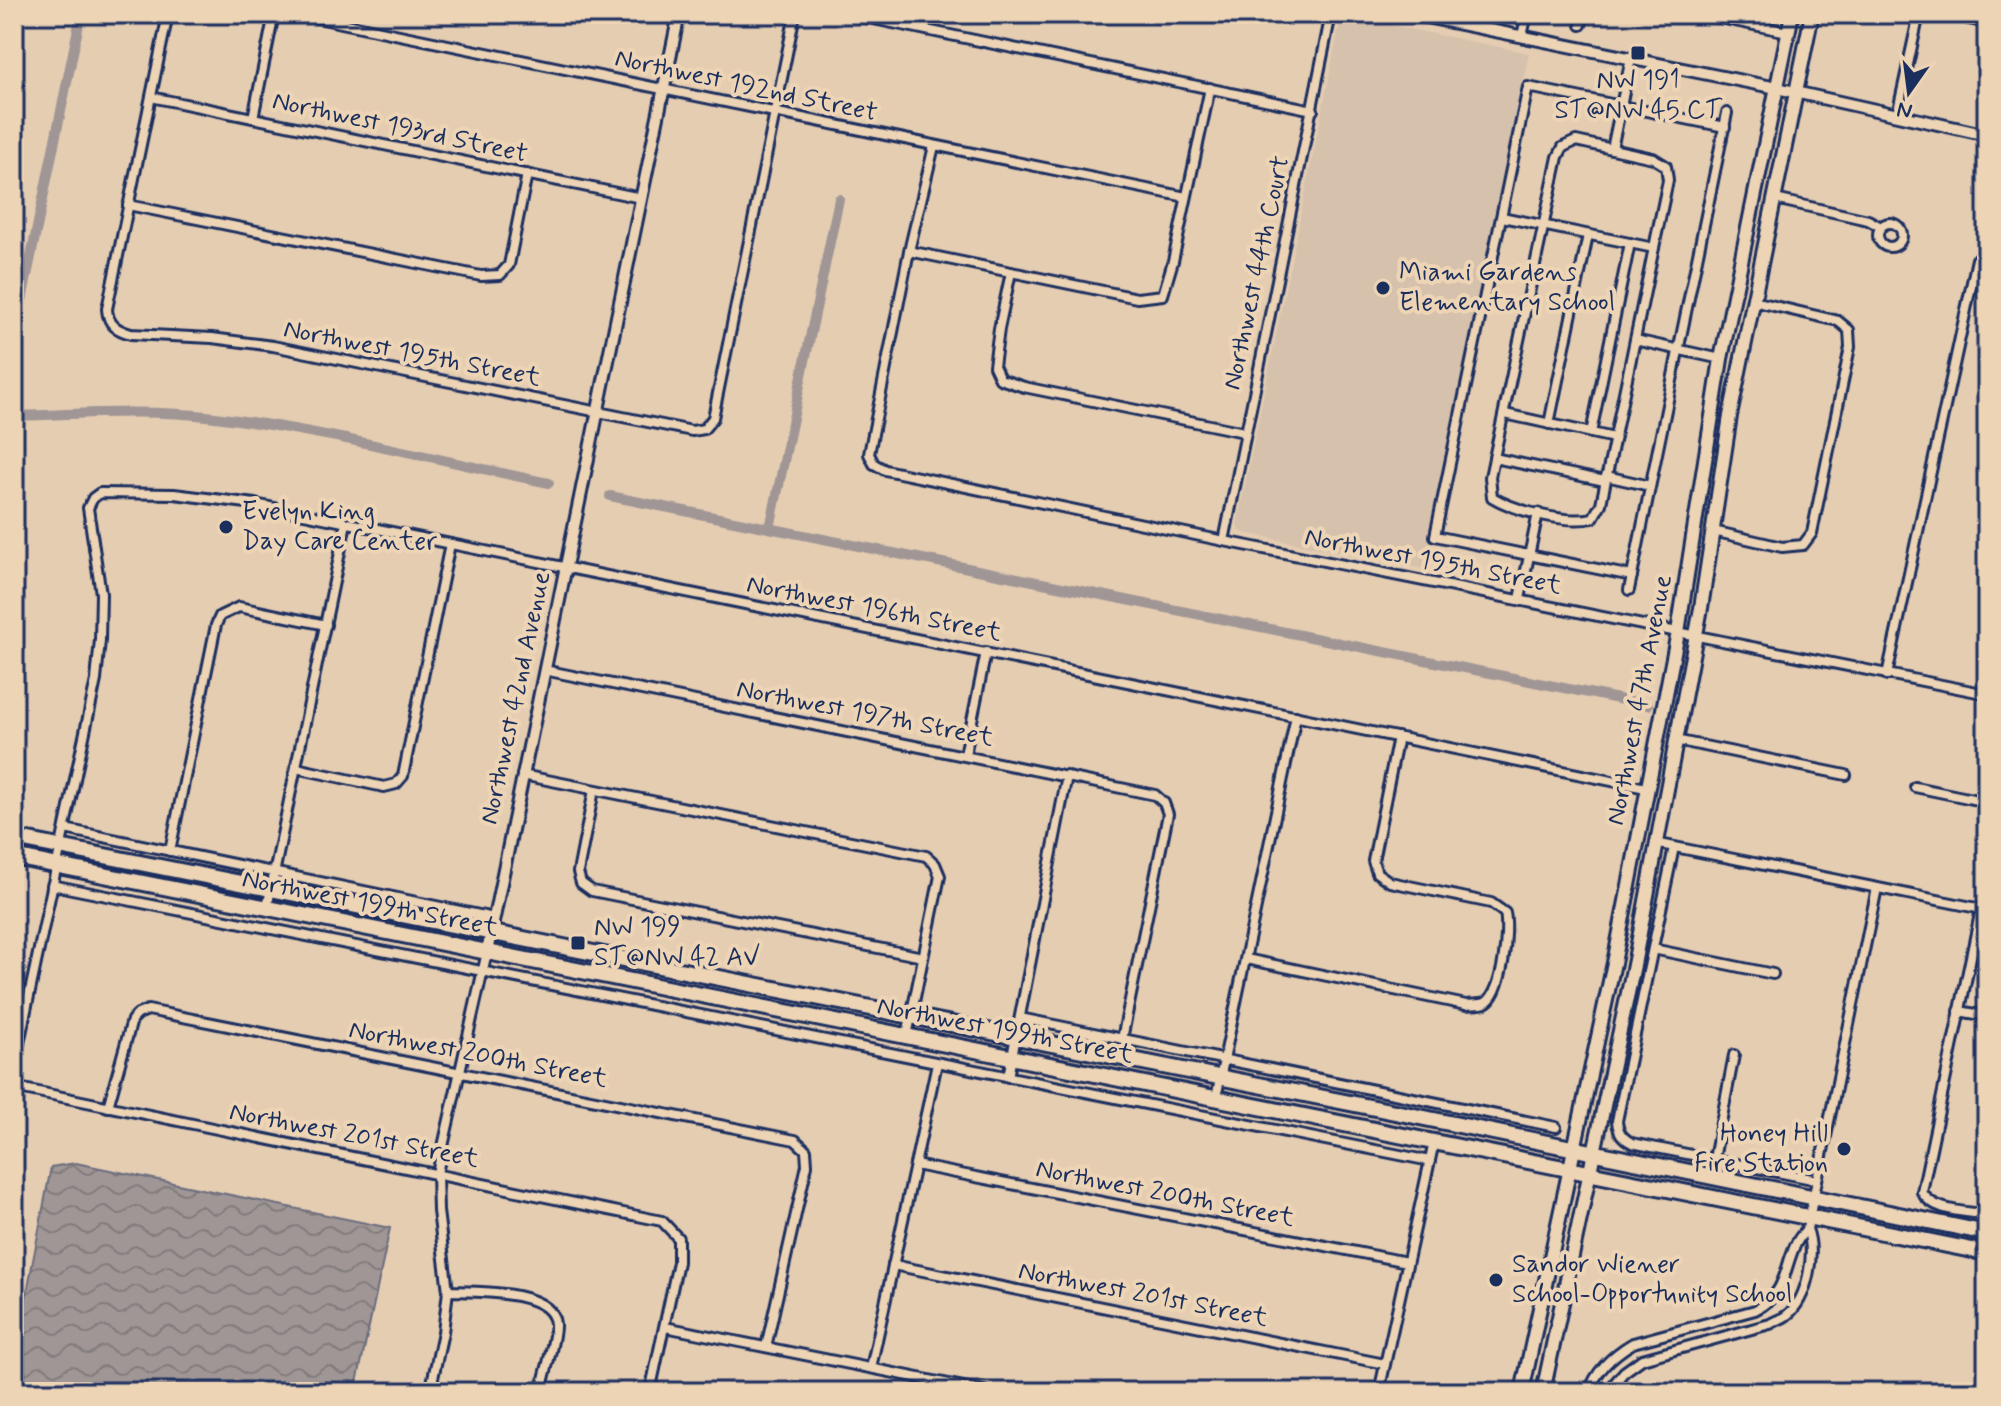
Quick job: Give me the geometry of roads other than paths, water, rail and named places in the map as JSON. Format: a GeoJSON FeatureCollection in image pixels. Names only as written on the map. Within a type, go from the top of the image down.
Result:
{"type":"FeatureCollection","features":[{"type":"Feature","properties":{"kind":"main road","name":"Northwest 47th Avenue"},"geometry":{"type":"LineString","coordinates":[[1522,1392],[1615,958],[1678,632],[1721,359],[1792,14]]}},
{"type":"Feature","properties":{"kind":"main road","name":"Northwest 47th Avenue"},"geometry":{"type":"LineString","coordinates":[[1543,1392],[1634,965],[1696,635],[1735,390],[1812,14]]}},
{"type":"Feature","properties":{"kind":"main road"},"geometry":{"type":"LineString","coordinates":[[1738,274],[1744,292],[1753,301]]}},
{"type":"Feature","properties":{"kind":"main road"},"geometry":{"type":"LineString","coordinates":[[1721,359],[1730,371],[1735,390]]}},
{"type":"Feature","properties":{"kind":"main road"},"geometry":{"type":"LineString","coordinates":[[1640,820],[1646,837],[1655,843]]}},
{"type":"Feature","properties":{"kind":"main road","name":"Northwest 199th Street"},"geometry":{"type":"LineString","coordinates":[[14,838],[271,889],[493,925],[911,1018],[1987,1233]]}},
{"type":"Feature","properties":{"kind":"main road","name":"Northwest 199th Street"},"geometry":{"type":"LineString","coordinates":[[14,857],[1571,1169],[1808,1224],[1987,1253]]}},
{"type":"Feature","properties":{"kind":"street"},"geometry":{"type":"LineString","coordinates":[[168,14],[128,205],[481,276],[500,275],[509,265],[527,174]]}},
{"type":"Feature","properties":{"kind":"street"},"geometry":{"type":"LineString","coordinates":[[253,118],[274,14]]}},
{"type":"Feature","properties":{"kind":"street","name":"Northwest 192nd Street"},"geometry":{"type":"LineString","coordinates":[[298,14],[1186,197]]}},
{"type":"Feature","properties":{"kind":"street","name":"Northwest 42nd Avenue"},"geometry":{"type":"LineString","coordinates":[[430,1392],[448,1291],[438,1211],[437,1173],[493,925],[679,14]]}},
{"type":"Feature","properties":{"kind":"street"},"geometry":{"type":"LineString","coordinates":[[775,111],[795,14]]}},
{"type":"Feature","properties":{"kind":"street"},"geometry":{"type":"LineString","coordinates":[[849,14],[1313,110]]}},
{"type":"Feature","properties":{"kind":"street","name":"Northwest 44th Court"},"geometry":{"type":"LineString","coordinates":[[1224,541],[1331,14]]}},
{"type":"Feature","properties":{"kind":"street"},"geometry":{"type":"LineString","coordinates":[[1411,14],[1777,88],[1987,135]]}},
{"type":"Feature","properties":{"kind":"street"},"geometry":{"type":"LineString","coordinates":[[1522,36],[1527,14]]}},
{"type":"Feature","properties":{"kind":"street"},"geometry":{"type":"LineString","coordinates":[[1581,25],[1584,14]]}},
{"type":"Feature","properties":{"kind":"street"},"geometry":{"type":"LineString","coordinates":[[1700,14],[1732,17],[1788,32]]}},
{"type":"Feature","properties":{"kind":"street"},"geometry":{"type":"LineString","coordinates":[[1897,115],[1919,14]]}},
{"type":"Feature","properties":{"kind":"street"},"geometry":{"type":"LineString","coordinates":[[1945,14],[1987,23]]}},
{"type":"Feature","properties":{"kind":"street"},"geometry":{"type":"LineString","coordinates":[[1612,149],[1631,58]]}},
{"type":"Feature","properties":{"kind":"street"},"geometry":{"type":"LineString","coordinates":[[1632,576],[1435,536],[1528,87],[1725,127]]}},
{"type":"Feature","properties":{"kind":"street"},"geometry":{"type":"LineString","coordinates":[[934,146],[909,251],[1137,298],[1163,295],[1210,88]]}},
{"type":"Feature","properties":{"kind":"street","name":"Northwest 193rd Street"},"geometry":{"type":"LineString","coordinates":[[151,97],[641,198]]}},
{"type":"Feature","properties":{"kind":"street","name":"Northwest 195th Street"},"geometry":{"type":"LineString","coordinates":[[128,205],[107,309],[111,324],[119,330],[131,334],[212,338],[273,346],[692,431],[704,429],[713,418],[775,111]]}},
{"type":"Feature","properties":{"kind":"street"},"geometry":{"type":"LineString","coordinates":[[1629,590],[1727,113]]}},
{"type":"Feature","properties":{"kind":"street"},"geometry":{"type":"LineString","coordinates":[[1576,141],[1612,149],[1653,158],[1666,166],[1668,180],[1601,504],[1593,518],[1578,521],[1506,506],[1492,497],[1490,477],[1558,157],[1563,147],[1576,141]]}},
{"type":"Feature","properties":{"kind":"street"},"geometry":{"type":"LineString","coordinates":[[1775,199],[1868,220],[1881,227]]}},
{"type":"Feature","properties":{"kind":"street"},"geometry":{"type":"LineString","coordinates":[[1502,217],[1654,248]]}},
{"type":"Feature","properties":{"kind":"street"},"geometry":{"type":"LineString","coordinates":[[1549,424],[1588,235]]}},
{"type":"Feature","properties":{"kind":"street"},"geometry":{"type":"LineString","coordinates":[[1591,433],[1630,243]]}},
{"type":"Feature","properties":{"kind":"street","name":"Northwest 195th Street"},"geometry":{"type":"LineString","coordinates":[[909,251],[869,454],[874,464],[885,470],[1987,694]]}},
{"type":"Feature","properties":{"kind":"street"},"geometry":{"type":"LineString","coordinates":[[1887,675],[1977,259],[1987,254]]}},
{"type":"Feature","properties":{"kind":"street"},"geometry":{"type":"LineString","coordinates":[[1011,272],[994,366],[1000,379],[1024,387],[1244,432]]}},
{"type":"Feature","properties":{"kind":"street"},"geometry":{"type":"LineString","coordinates":[[1713,531],[1782,547],[1803,545],[1812,533],[1850,347],[1849,330],[1838,321],[1753,301]]}},
{"type":"Feature","properties":{"kind":"street"},"geometry":{"type":"LineString","coordinates":[[1635,340],[1721,359]]}},
{"type":"Feature","properties":{"kind":"street"},"geometry":{"type":"LineString","coordinates":[[1505,414],[1614,438]]}},
{"type":"Feature","properties":{"kind":"street"},"geometry":{"type":"LineString","coordinates":[[1495,456],[1650,486]]}},
{"type":"Feature","properties":{"kind":"street","name":"Northwest 196th Street"},"geometry":{"type":"LineString","coordinates":[[65,829],[96,680],[100,640],[101,594],[88,508],[100,493],[112,491],[174,494],[255,504],[1646,788]]}},
{"type":"Feature","properties":{"kind":"street"},"geometry":{"type":"LineString","coordinates":[[1520,599],[1538,513]]}},
{"type":"Feature","properties":{"kind":"street"},"geometry":{"type":"LineString","coordinates":[[267,908],[346,523]]}},
{"type":"Feature","properties":{"kind":"street"},"geometry":{"type":"LineString","coordinates":[[296,768],[384,787],[396,784],[403,776],[450,544]]}},
{"type":"Feature","properties":{"kind":"street"},"geometry":{"type":"LineString","coordinates":[[170,851],[220,616],[239,607],[326,625]]}},
{"type":"Feature","properties":{"kind":"street"},"geometry":{"type":"LineString","coordinates":[[965,755],[986,652]]}},
{"type":"Feature","properties":{"kind":"street","name":"Northwest 197th Street"},"geometry":{"type":"LineString","coordinates":[[544,670],[1155,795],[1164,803],[1168,814],[1122,1039]]}},
{"type":"Feature","properties":{"kind":"street"},"geometry":{"type":"LineString","coordinates":[[1216,1098],[1296,716]]}},
{"type":"Feature","properties":{"kind":"street"},"geometry":{"type":"LineString","coordinates":[[1246,959],[1466,1005],[1484,1003],[1495,993],[1509,928],[1505,913],[1491,903],[1390,882],[1377,873],[1373,861],[1398,737]]}},
{"type":"Feature","properties":{"kind":"street"},"geometry":{"type":"LineString","coordinates":[[1675,740],[1846,775]]}},
{"type":"Feature","properties":{"kind":"street"},"geometry":{"type":"LineString","coordinates":[[522,775],[926,856],[935,864],[940,876],[907,1036]]}},
{"type":"Feature","properties":{"kind":"street"},"geometry":{"type":"LineString","coordinates":[[1008,1077],[1067,776]]}},
{"type":"Feature","properties":{"kind":"street"},"geometry":{"type":"LineString","coordinates":[[1915,787],[1987,802]]}},
{"type":"Feature","properties":{"kind":"street"},"geometry":{"type":"LineString","coordinates":[[594,790],[578,872],[581,883],[592,891],[923,957]]}},
{"type":"Feature","properties":{"kind":"street"},"geometry":{"type":"LineString","coordinates":[[14,1067],[65,829],[275,871],[493,925]]}},
{"type":"Feature","properties":{"kind":"street"},"geometry":{"type":"LineString","coordinates":[[1655,843],[1984,909],[1959,1011],[1922,1192],[1934,1205],[1987,1215]]}},
{"type":"Feature","properties":{"kind":"street"},"geometry":{"type":"LineString","coordinates":[[1674,847],[1617,1121],[1620,1134],[1632,1143],[1817,1180]]}},
{"type":"Feature","properties":{"kind":"street"},"geometry":{"type":"LineString","coordinates":[[52,885],[1430,1161]]}},
{"type":"Feature","properties":{"kind":"street"},"geometry":{"type":"LineString","coordinates":[[1589,1392],[1595,1378],[1618,1352],[1633,1343],[1755,1310],[1766,1305],[1782,1286],[1793,1249],[1808,1224],[1877,888]]}},
{"type":"Feature","properties":{"kind":"street"},"geometry":{"type":"LineString","coordinates":[[1653,949],[1773,974]]}},
{"type":"Feature","properties":{"kind":"street","name":"Northwest 200th Street"},"geometry":{"type":"LineString","coordinates":[[108,1107],[132,1020],[148,1010],[795,1140],[806,1150],[807,1165],[766,1347]]}},
{"type":"Feature","properties":{"kind":"street"},"geometry":{"type":"LineString","coordinates":[[1959,1011],[1987,1016]]}},
{"type":"Feature","properties":{"kind":"street"},"geometry":{"type":"LineString","coordinates":[[1020,1018],[1556,1127]]}},
{"type":"Feature","properties":{"kind":"street"},"geometry":{"type":"LineString","coordinates":[[1714,1159],[1734,1055]]}},
{"type":"Feature","properties":{"kind":"street"},"geometry":{"type":"LineString","coordinates":[[871,1368],[937,1063]]}},
{"type":"Feature","properties":{"kind":"street","name":"Northwest 201st Street"},"geometry":{"type":"LineString","coordinates":[[14,1087],[662,1221],[678,1238],[678,1262],[665,1327]]}},
{"type":"Feature","properties":{"kind":"street"},"geometry":{"type":"LineString","coordinates":[[1379,1392],[1434,1142]]}},
{"type":"Feature","properties":{"kind":"street","name":"Northwest 200th Street"},"geometry":{"type":"LineString","coordinates":[[915,1165],[1407,1262]]}},
{"type":"Feature","properties":{"kind":"street"},"geometry":{"type":"LineString","coordinates":[[1607,1392],[1624,1372],[1642,1359],[1770,1324],[1789,1314],[1801,1295],[1811,1253],[1808,1224]]}},
{"type":"Feature","properties":{"kind":"street","name":"Northwest 201st Street"},"geometry":{"type":"LineString","coordinates":[[893,1265],[1385,1364]]}},
{"type":"Feature","properties":{"kind":"street"},"geometry":{"type":"LineString","coordinates":[[1782,1286],[1801,1295]]}},
{"type":"Feature","properties":{"kind":"street"},"geometry":{"type":"LineString","coordinates":[[448,1291],[538,1300],[551,1311],[555,1324],[541,1392]]}},
{"type":"Feature","properties":{"kind":"street"},"geometry":{"type":"LineString","coordinates":[[650,1392],[665,1327],[989,1392]]}},
{"type":"Feature","properties":{"kind":"street"},"geometry":{"type":"LineString","coordinates":[[1656,1336],[1662,1353]]}},
{"type":"Feature","properties":{"kind":"water"},"geometry":{"type":"Polygon","coordinates":[[[76,1163],[390,1228],[355,1392],[14,1392],[14,1360],[51,1167],[76,1163]]]}},
{"type":"Feature","properties":{"kind":"waterway"},"geometry":{"type":"LineString","coordinates":[[14,339],[81,14]]}},
{"type":"Feature","properties":{"kind":"waterway"},"geometry":{"type":"LineString","coordinates":[[770,528],[839,199]]}},
{"type":"Feature","properties":{"kind":"waterway"},"geometry":{"type":"LineString","coordinates":[[14,416],[140,413],[215,417],[341,438],[549,483]]}},
{"type":"Feature","properties":{"kind":"waterway"},"geometry":{"type":"LineString","coordinates":[[610,496],[1648,705]]}},
{"type":"Feature","properties":{"kind":"waterway"},"geometry":{"type":"LineString","coordinates":[[14,625],[14,658]]}},
{"type":"Feature","properties":{"kind":"place","name":"NW 191 ST@NW 45 CT"},"geometry":{"type":"Point","coordinates":[1638,53]}},
{"type":"Feature","properties":{"kind":"place","name":"Miami Gardens Elementary School"},"geometry":{"type":"Point","coordinates":[1383,288]}},
{"type":"Feature","properties":{"kind":"place","name":"Evelyn King Day Care Center"},"geometry":{"type":"Point","coordinates":[226,527]}},
{"type":"Feature","properties":{"kind":"place","name":"NW 199 ST@NW 42 AV"},"geometry":{"type":"Point","coordinates":[578,943]}},
{"type":"Feature","properties":{"kind":"place","name":"Honey Hill Fire Station"},"geometry":{"type":"Point","coordinates":[1844,1149]}},
{"type":"Feature","properties":{"kind":"place","name":"Sandor Wiener School-Opportunity School"},"geometry":{"type":"Point","coordinates":[1496,1280]}}]}
